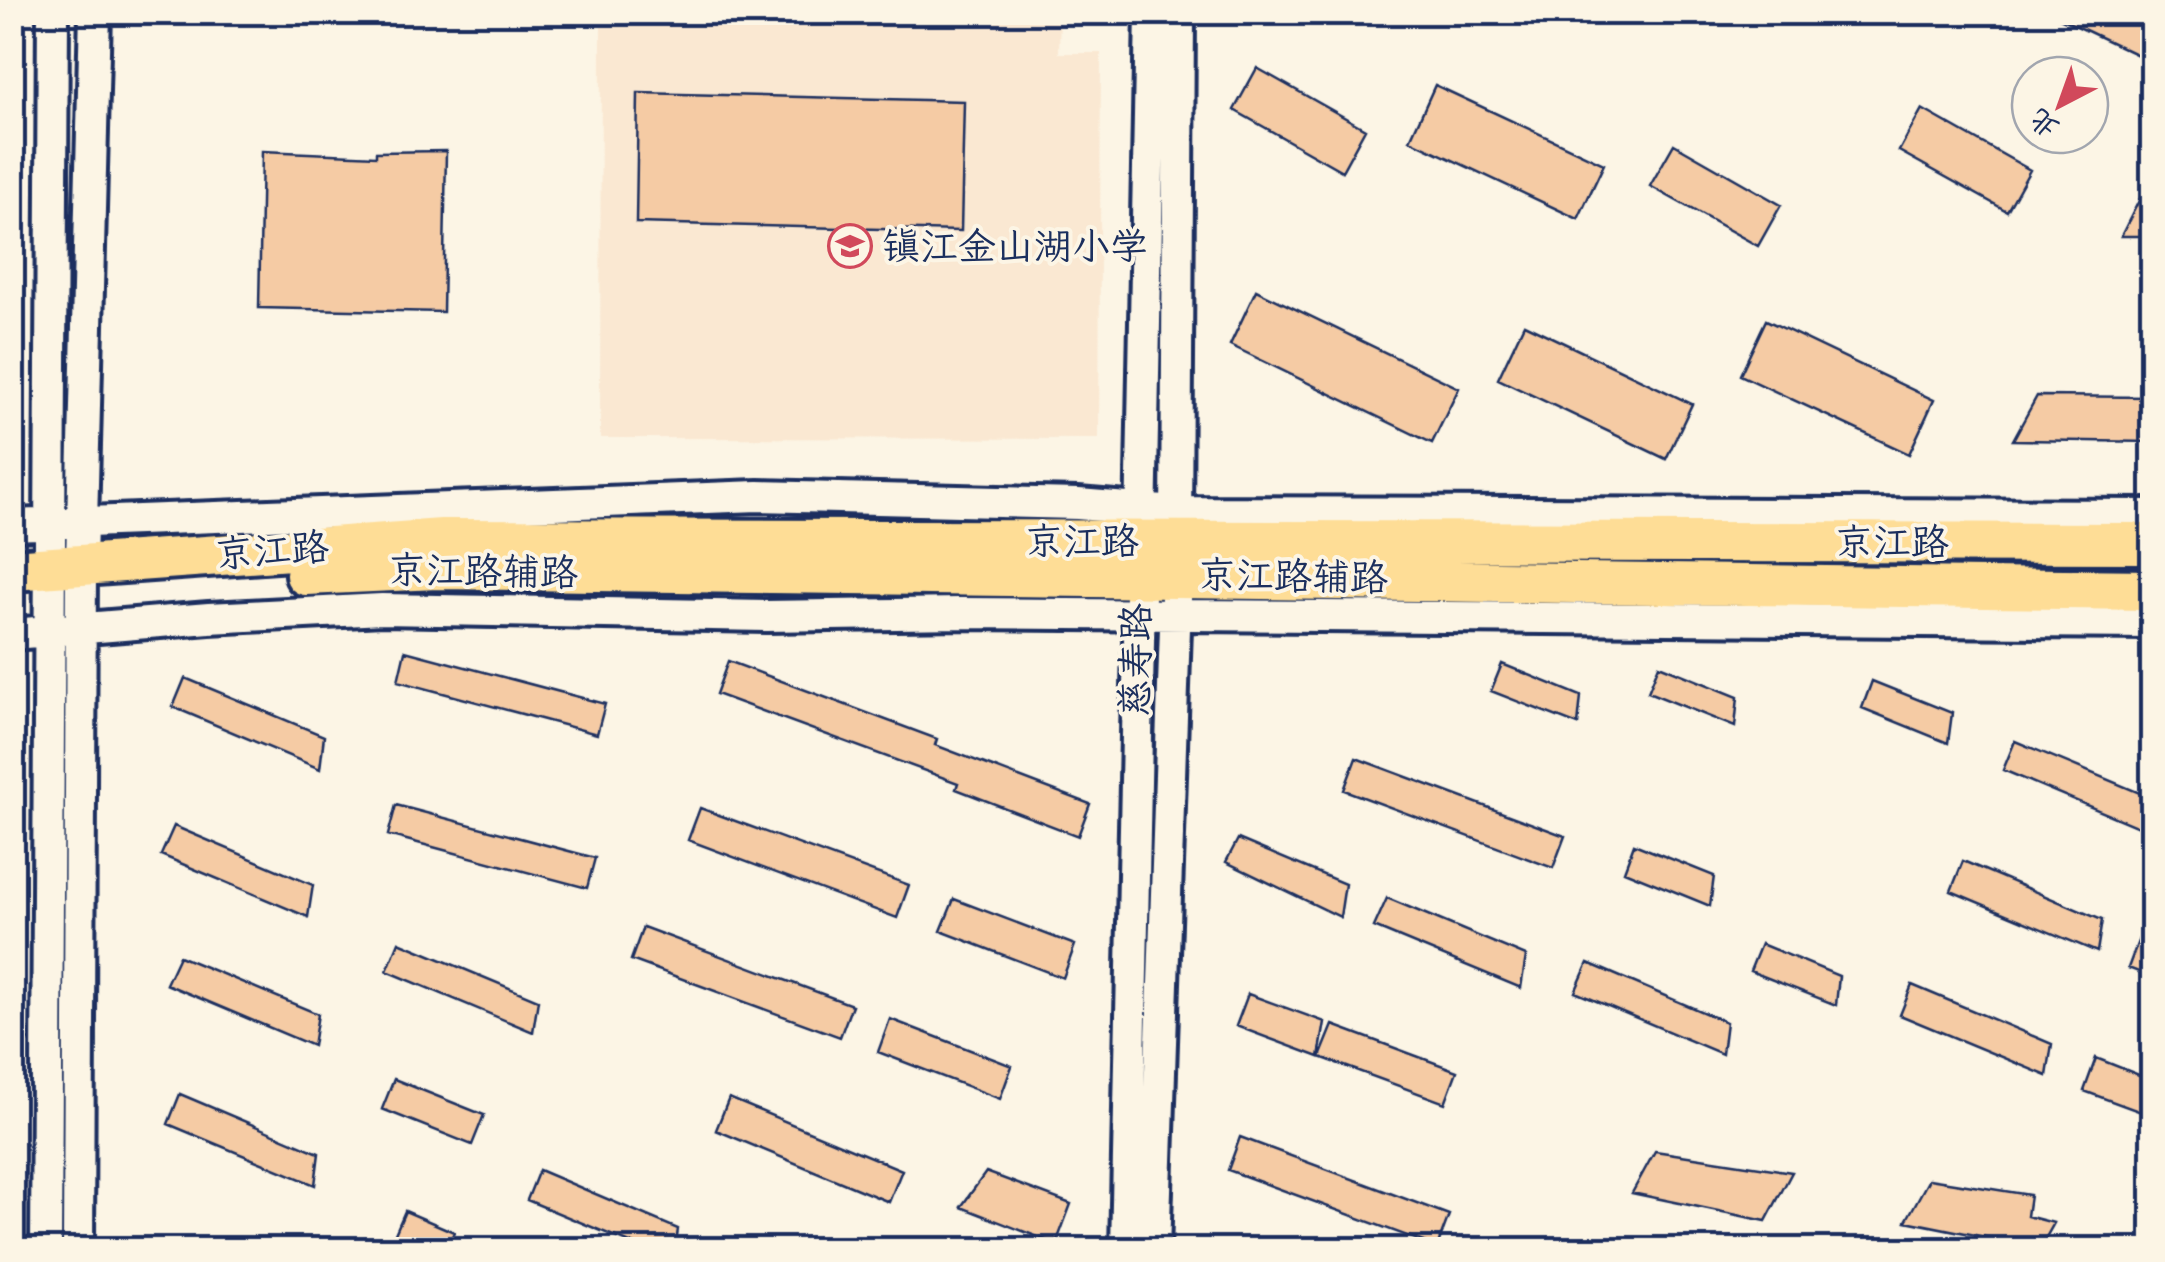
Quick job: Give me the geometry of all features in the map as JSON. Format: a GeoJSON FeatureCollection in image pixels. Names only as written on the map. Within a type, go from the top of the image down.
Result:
{"type":"FeatureCollection","features":[{"type":"Feature","properties":{"kind":"main road","name":"京江路"},"geometry":{"type":"LineString","coordinates":[[47,578],[442,539],[2152,590]]}},
{"type":"Feature","properties":{"kind":"main road","name":"京江路"},"geometry":{"type":"LineString","coordinates":[[1158,560],[2152,543]]}},
{"type":"Feature","properties":{"kind":"street"},"geometry":{"type":"LineString","coordinates":[[46,1250],[53,12]]}},
{"type":"Feature","properties":{"kind":"street"},"geometry":{"type":"LineString","coordinates":[[47,578],[82,522],[94,12]]}},
{"type":"Feature","properties":{"kind":"street","name":"慈寿路"},"geometry":{"type":"LineString","coordinates":[[1151,12],[1158,560],[1154,1250]]}},
{"type":"Feature","properties":{"kind":"street","name":"慈寿路"},"geometry":{"type":"LineString","coordinates":[[1126,1250],[1180,12]]}},
{"type":"Feature","properties":{"kind":"street","name":"京江路辅路"},"geometry":{"type":"LineString","coordinates":[[12,525],[758,496],[1078,504],[1158,560],[2152,623]]}},
{"type":"Feature","properties":{"kind":"street","name":"京江路辅路"},"geometry":{"type":"LineString","coordinates":[[12,634],[382,609],[766,616],[1158,560],[2152,516]]}},
{"type":"Feature","properties":{"kind":"street"},"geometry":{"type":"LineString","coordinates":[[47,578],[80,628],[78,1250]]}},
{"type":"Feature","properties":{"kind":"shaded area","name":"镇江金山湖小学"},"geometry":{"type":"Polygon","coordinates":[[[601,13],[1060,13],[1059,53],[1101,53],[1099,439],[600,438],[601,13]]]}},
{"type":"Feature","properties":{"kind":"building"},"geometry":{"type":"Polygon","coordinates":[[[2047,12],[2152,12],[2152,23],[2138,55],[2047,12]]]}},
{"type":"Feature","properties":{"kind":"building"},"geometry":{"type":"Polygon","coordinates":[[[1257,68],[1365,129],[1342,171],[1234,110],[1257,68]]]}},
{"type":"Feature","properties":{"kind":"building"},"geometry":{"type":"Polygon","coordinates":[[[1435,85],[1604,164],[1578,219],[1410,140],[1435,85]]]}},
{"type":"Feature","properties":{"kind":"building"},"geometry":{"type":"Polygon","coordinates":[[[638,93],[964,101],[961,231],[636,223],[638,93]]]}},
{"type":"Feature","properties":{"kind":"building"},"geometry":{"type":"Polygon","coordinates":[[[1922,109],[2030,170],[2007,211],[1899,151],[1922,109]]]}},
{"type":"Feature","properties":{"kind":"building"},"geometry":{"type":"Polygon","coordinates":[[[1674,144],[1781,205],[1758,246],[1650,186],[1674,144]]]}},
{"type":"Feature","properties":{"kind":"building"},"geometry":{"type":"Polygon","coordinates":[[[262,151],[376,156],[376,152],[446,151],[443,312],[259,308],[262,151]]]}},
{"type":"Feature","properties":{"kind":"building"},"geometry":{"type":"Polygon","coordinates":[[[2152,175],[2152,236],[2121,236],[2152,175]]]}},
{"type":"Feature","properties":{"kind":"building"},"geometry":{"type":"Polygon","coordinates":[[[1256,290],[1459,388],[1432,443],[1230,345],[1256,290]]]}},
{"type":"Feature","properties":{"kind":"building"},"geometry":{"type":"Polygon","coordinates":[[[1766,320],[1934,400],[1909,454],[1740,375],[1766,320]]]}},
{"type":"Feature","properties":{"kind":"building"},"geometry":{"type":"Polygon","coordinates":[[[1524,324],[1692,404],[1666,459],[1498,379],[1524,324]]]}},
{"type":"Feature","properties":{"kind":"building"},"geometry":{"type":"Polygon","coordinates":[[[2037,396],[2152,397],[2152,442],[2013,440],[2037,396]]]}},
{"type":"Feature","properties":{"kind":"building"},"geometry":{"type":"Polygon","coordinates":[[[405,651],[605,704],[597,734],[398,681],[405,651]]]}},
{"type":"Feature","properties":{"kind":"building"},"geometry":{"type":"Polygon","coordinates":[[[728,661],[937,739],[935,745],[1090,804],[1078,836],[956,789],[958,783],[716,694],[728,661]]]}},
{"type":"Feature","properties":{"kind":"building"},"geometry":{"type":"Polygon","coordinates":[[[1502,664],[1581,696],[1578,725],[1491,691],[1502,664]]]}},
{"type":"Feature","properties":{"kind":"building"},"geometry":{"type":"Polygon","coordinates":[[[1659,665],[1738,697],[1735,727],[1648,692],[1659,665]]]}},
{"type":"Feature","properties":{"kind":"building"},"geometry":{"type":"Polygon","coordinates":[[[185,678],[324,736],[320,769],[173,707],[185,678]]]}},
{"type":"Feature","properties":{"kind":"building"},"geometry":{"type":"Polygon","coordinates":[[[1872,681],[1952,713],[1948,743],[1862,708],[1872,681]]]}},
{"type":"Feature","properties":{"kind":"building"},"geometry":{"type":"Polygon","coordinates":[[[2015,741],[2152,798],[2150,832],[2003,770],[2015,741]]]}},
{"type":"Feature","properties":{"kind":"building"},"geometry":{"type":"Polygon","coordinates":[[[1356,758],[1565,836],[1553,868],[1344,790],[1356,758]]]}},
{"type":"Feature","properties":{"kind":"building"},"geometry":{"type":"Polygon","coordinates":[[[396,805],[595,858],[587,888],[388,835],[396,805]]]}},
{"type":"Feature","properties":{"kind":"building"},"geometry":{"type":"Polygon","coordinates":[[[700,808],[909,885],[897,918],[688,840],[700,808]]]}},
{"type":"Feature","properties":{"kind":"building"},"geometry":{"type":"Polygon","coordinates":[[[174,826],[313,885],[308,917],[161,855],[174,826]]]}},
{"type":"Feature","properties":{"kind":"building"},"geometry":{"type":"Polygon","coordinates":[[[1238,839],[1345,884],[1340,917],[1226,862],[1238,839]]]}},
{"type":"Feature","properties":{"kind":"building"},"geometry":{"type":"Polygon","coordinates":[[[1634,844],[1714,876],[1710,906],[1624,871],[1634,844]]]}},
{"type":"Feature","properties":{"kind":"building"},"geometry":{"type":"Polygon","coordinates":[[[1963,861],[2102,920],[2097,952],[1951,891],[1963,861]]]}},
{"type":"Feature","properties":{"kind":"building"},"geometry":{"type":"Polygon","coordinates":[[[1387,898],[1526,956],[1521,988],[1374,927],[1387,898]]]}},
{"type":"Feature","properties":{"kind":"building"},"geometry":{"type":"Polygon","coordinates":[[[954,899],[1075,945],[1063,978],[941,931],[954,899]]]}},
{"type":"Feature","properties":{"kind":"building"},"geometry":{"type":"Polygon","coordinates":[[[2152,909],[2152,977],[2128,968],[2152,909]]]}},
{"type":"Feature","properties":{"kind":"building"},"geometry":{"type":"Polygon","coordinates":[[[643,927],[852,1005],[840,1037],[631,960],[643,927]]]}},
{"type":"Feature","properties":{"kind":"building"},"geometry":{"type":"Polygon","coordinates":[[[399,942],[538,1000],[533,1032],[387,971],[399,942]]]}},
{"type":"Feature","properties":{"kind":"building"},"geometry":{"type":"Polygon","coordinates":[[[1761,944],[1839,976],[1836,1005],[1750,971],[1761,944]]]}},
{"type":"Feature","properties":{"kind":"building"},"geometry":{"type":"Polygon","coordinates":[[[179,956],[318,1014],[313,1046],[166,984],[179,956]]]}},
{"type":"Feature","properties":{"kind":"building"},"geometry":{"type":"Polygon","coordinates":[[[1588,963],[1726,1022],[1722,1054],[1575,992],[1588,963]]]}},
{"type":"Feature","properties":{"kind":"building"},"geometry":{"type":"Polygon","coordinates":[[[1912,985],[2052,1044],[2047,1076],[1900,1015],[1912,985]]]}},
{"type":"Feature","properties":{"kind":"building"},"geometry":{"type":"Polygon","coordinates":[[[1248,994],[1325,1022],[1319,1057],[1236,1026],[1248,994]]]}},
{"type":"Feature","properties":{"kind":"building"},"geometry":{"type":"Polygon","coordinates":[[[890,1019],[1012,1066],[1000,1099],[878,1052],[890,1019]]]}},
{"type":"Feature","properties":{"kind":"building"},"geometry":{"type":"Polygon","coordinates":[[[1333,1025],[1457,1071],[1445,1103],[1320,1057],[1333,1025]]]}},
{"type":"Feature","properties":{"kind":"building"},"geometry":{"type":"Polygon","coordinates":[[[2096,1058],[2152,1080],[2152,1116],[2084,1091],[2096,1058]]]}},
{"type":"Feature","properties":{"kind":"building"},"geometry":{"type":"Polygon","coordinates":[[[394,1079],[484,1115],[472,1145],[382,1109],[394,1079]]]}},
{"type":"Feature","properties":{"kind":"building"},"geometry":{"type":"Polygon","coordinates":[[[180,1094],[319,1153],[315,1185],[168,1124],[180,1094]]]}},
{"type":"Feature","properties":{"kind":"building"},"geometry":{"type":"Polygon","coordinates":[[[729,1098],[902,1170],[889,1202],[716,1130],[729,1098]]]}},
{"type":"Feature","properties":{"kind":"building"},"geometry":{"type":"Polygon","coordinates":[[[1240,1137],[1449,1215],[1437,1247],[1228,1170],[1240,1137]]]}},
{"type":"Feature","properties":{"kind":"building"},"geometry":{"type":"Polygon","coordinates":[[[1655,1151],[1792,1172],[1766,1221],[1632,1193],[1655,1151]]]}},
{"type":"Feature","properties":{"kind":"building"},"geometry":{"type":"Polygon","coordinates":[[[539,1170],[678,1229],[675,1250],[647,1250],[527,1200],[539,1170]]]}},
{"type":"Feature","properties":{"kind":"building"},"geometry":{"type":"Polygon","coordinates":[[[986,1172],[1071,1204],[1056,1244],[961,1207],[986,1172]]]}},
{"type":"Feature","properties":{"kind":"building"},"geometry":{"type":"Polygon","coordinates":[[[1929,1179],[2030,1195],[2027,1216],[2054,1223],[2040,1248],[1906,1221],[1929,1179]]]}},
{"type":"Feature","properties":{"kind":"building"},"geometry":{"type":"Polygon","coordinates":[[[405,1211],[454,1232],[446,1250],[388,1250],[405,1211]]]}},
{"type":"Feature","properties":{"kind":"place","name":"镇江金山湖小学"},"geometry":{"type":"Point","coordinates":[850,246]}}]}
